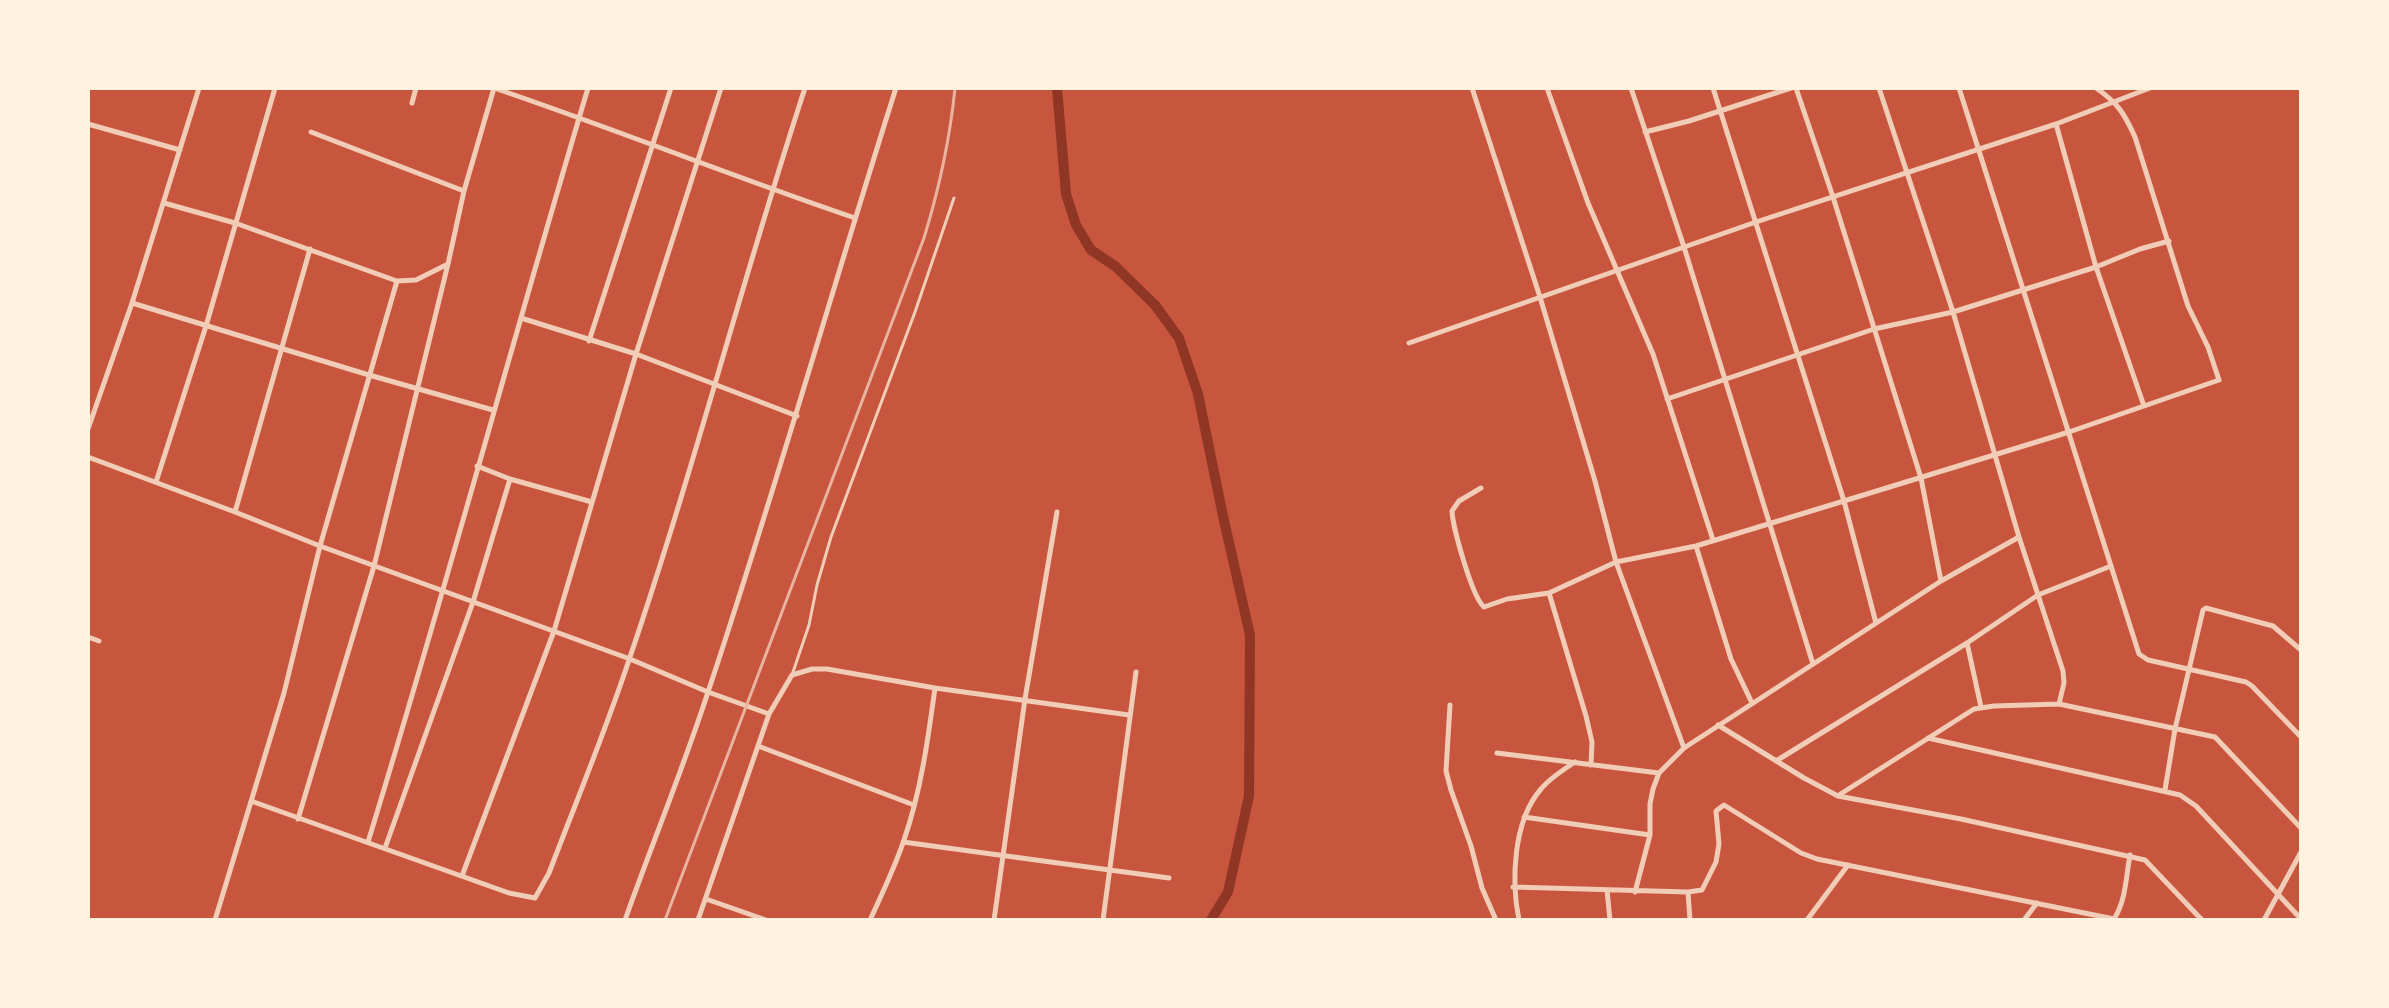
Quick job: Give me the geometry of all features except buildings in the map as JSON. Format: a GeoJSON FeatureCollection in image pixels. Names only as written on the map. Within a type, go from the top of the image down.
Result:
{"type":"FeatureCollection","features":[{"type":"Feature","properties":{"kind":"street"},"geometry":{"type":"LineString","coordinates":[[88,429],[132,303],[199,88]]}},
{"type":"Feature","properties":{"kind":"street"},"geometry":{"type":"LineString","coordinates":[[156,482],[206,326],[275,88]]}},
{"type":"Feature","properties":{"kind":"street"},"geometry":{"type":"LineString","coordinates":[[412,103],[416,88]]}},
{"type":"Feature","properties":{"kind":"street"},"geometry":{"type":"LineString","coordinates":[[298,819],[374,566],[464,191],[494,88],[855,218]]}},
{"type":"Feature","properties":{"kind":"street"},"geometry":{"type":"LineString","coordinates":[[368,842],[588,88]]}},
{"type":"Feature","properties":{"kind":"street"},"geometry":{"type":"LineString","coordinates":[[589,341],[671,88]]}},
{"type":"Feature","properties":{"kind":"street"},"geometry":{"type":"LineString","coordinates":[[462,876],[554,631],[636,354],[721,88]]}},
{"type":"Feature","properties":{"kind":"street"},"geometry":{"type":"LineString","coordinates":[[251,801],[519,897],[535,898],[549,873],[630,659],[805,88]]}},
{"type":"Feature","properties":{"kind":"street"},"geometry":{"type":"LineString","coordinates":[[625,920],[708,692],[797,416],[896,88]]}},
{"type":"Feature","properties":{"kind":"street"},"geometry":{"type":"LineString","coordinates":[[1472,88],[1540,297],[1616,562],[1684,748]]}},
{"type":"Feature","properties":{"kind":"street"},"geometry":{"type":"LineString","coordinates":[[1547,88],[1570,157],[1615,270],[1653,354],[1713,540]]}},
{"type":"Feature","properties":{"kind":"street"},"geometry":{"type":"LineString","coordinates":[[1631,88],[1684,247],[1813,664]]}},
{"type":"Feature","properties":{"kind":"street"},"geometry":{"type":"LineString","coordinates":[[1713,88],[1844,501],[1876,623]]}},
{"type":"Feature","properties":{"kind":"street"},"geometry":{"type":"LineString","coordinates":[[1645,132],[1793,88],[1833,197],[1921,478],[1941,581]]}},
{"type":"Feature","properties":{"kind":"street"},"geometry":{"type":"LineString","coordinates":[[1879,88],[1953,312],[2019,537],[2063,671],[2064,683],[2059,704]]}},
{"type":"Feature","properties":{"kind":"street"},"geometry":{"type":"LineString","coordinates":[[1959,88],[2139,654],[2143,658],[2246,682],[2301,737]]}},
{"type":"Feature","properties":{"kind":"street"},"geometry":{"type":"LineString","coordinates":[[1481,488],[1459,501],[1452,511],[1470,580],[1478,601],[1484,607],[1507,599],[1549,593],[1616,562],[1696,546],[2069,432],[2219,380],[2176,270],[2135,137],[2115,101],[2096,88]]}},
{"type":"Feature","properties":{"kind":"street"},"geometry":{"type":"LineString","coordinates":[[1409,343],[1756,222],[2056,124],[2150,88]]}},
{"type":"Feature","properties":{"kind":"street"},"geometry":{"type":"LineString","coordinates":[[88,124],[180,150]]}},
{"type":"Feature","properties":{"kind":"street"},"geometry":{"type":"LineString","coordinates":[[2056,124],[2096,267],[2144,406]]}},
{"type":"Feature","properties":{"kind":"street"},"geometry":{"type":"LineString","coordinates":[[311,132],[464,191]]}},
{"type":"Feature","properties":{"kind":"street"},"geometry":{"type":"LineString","coordinates":[[164,203],[235,223],[397,281],[416,280],[448,264]]}},
{"type":"Feature","properties":{"kind":"street"},"geometry":{"type":"LineString","coordinates":[[1667,399],[1874,329],[1953,312],[2169,241]]}},
{"type":"Feature","properties":{"kind":"street"},"geometry":{"type":"LineString","coordinates":[[235,512],[310,249]]}},
{"type":"Feature","properties":{"kind":"street"},"geometry":{"type":"LineString","coordinates":[[215,920],[284,693],[320,546],[397,281]]}},
{"type":"Feature","properties":{"kind":"street"},"geometry":{"type":"LineString","coordinates":[[132,303],[493,410]]}},
{"type":"Feature","properties":{"kind":"street"},"geometry":{"type":"LineString","coordinates":[[521,318],[636,354],[797,416]]}},
{"type":"Feature","properties":{"kind":"street"},"geometry":{"type":"LineString","coordinates":[[88,457],[769,714]]}},
{"type":"Feature","properties":{"kind":"street"},"geometry":{"type":"LineString","coordinates":[[477,466],[510,479],[592,502]]}},
{"type":"Feature","properties":{"kind":"street"},"geometry":{"type":"LineString","coordinates":[[385,848],[473,602],[510,479]]}},
{"type":"Feature","properties":{"kind":"street"},"geometry":{"type":"LineString","coordinates":[[994,920],[1025,699],[1057,512]]}},
{"type":"Feature","properties":{"kind":"street"},"geometry":{"type":"LineString","coordinates":[[1635,892],[1650,835],[1650,804],[1659,773],[1684,748],[1941,581],[2019,537]]}},
{"type":"Feature","properties":{"kind":"street"},"geometry":{"type":"LineString","coordinates":[[1696,546],[1731,659],[1752,703]]}},
{"type":"Feature","properties":{"kind":"street"},"geometry":{"type":"LineString","coordinates":[[1776,761],[1967,643],[2038,595],[2111,566]]}},
{"type":"Feature","properties":{"kind":"street"},"geometry":{"type":"LineString","coordinates":[[1549,593],[1586,716],[1592,742],[1591,765]]}},
{"type":"Feature","properties":{"kind":"street"},"geometry":{"type":"LineString","coordinates":[[2165,790],[2201,612],[2206,608],[2273,626],[2301,650]]}},
{"type":"Feature","properties":{"kind":"street"},"geometry":{"type":"LineString","coordinates":[[88,637],[99,641]]}},
{"type":"Feature","properties":{"kind":"street"},"geometry":{"type":"LineString","coordinates":[[1967,643],[1981,707]]}},
{"type":"Feature","properties":{"kind":"street"},"geometry":{"type":"LineString","coordinates":[[698,920],[769,714],[792,675],[812,669],[827,669],[935,688],[1129,715]]}},
{"type":"Feature","properties":{"kind":"street"},"geometry":{"type":"LineString","coordinates":[[1103,920],[1136,672]]}},
{"type":"Feature","properties":{"kind":"street"},"geometry":{"type":"LineString","coordinates":[[870,920],[903,842],[914,805],[935,688]]}},
{"type":"Feature","properties":{"kind":"street"},"geometry":{"type":"LineString","coordinates":[[1838,796],[1981,707],[2059,704],[2215,737],[2301,828]]}},
{"type":"Feature","properties":{"kind":"street"},"geometry":{"type":"LineString","coordinates":[[1450,705],[1446,771],[1482,888],[1496,920]]}},
{"type":"Feature","properties":{"kind":"street"},"geometry":{"type":"LineString","coordinates":[[1718,725],[1838,796],[2130,855],[2150,863],[2202,920]]}},
{"type":"Feature","properties":{"kind":"street"},"geometry":{"type":"LineString","coordinates":[[1928,738],[2180,795],[2196,806],[2301,919]]}},
{"type":"Feature","properties":{"kind":"street"},"geometry":{"type":"LineString","coordinates":[[758,746],[914,805]]}},
{"type":"Feature","properties":{"kind":"street"},"geometry":{"type":"LineString","coordinates":[[1497,753],[1659,773]]}},
{"type":"Feature","properties":{"kind":"street"},"geometry":{"type":"LineString","coordinates":[[1519,920],[1513,887],[1524,817],[1540,789],[1575,762]]}},
{"type":"Feature","properties":{"kind":"street"},"geometry":{"type":"LineString","coordinates":[[1513,887],[1635,892],[1702,890],[1716,862],[1719,844],[1715,817],[1720,806],[1730,807],[1801,853],[1817,859],[2114,920],[2120,910],[2130,855]]}},
{"type":"Feature","properties":{"kind":"street"},"geometry":{"type":"LineString","coordinates":[[1524,817],[1650,835]]}},
{"type":"Feature","properties":{"kind":"street"},"geometry":{"type":"LineString","coordinates":[[903,842],[1169,878]]}},
{"type":"Feature","properties":{"kind":"street"},"geometry":{"type":"LineString","coordinates":[[2264,920],[2301,852]]}},
{"type":"Feature","properties":{"kind":"street"},"geometry":{"type":"LineString","coordinates":[[1807,920],[1848,865]]}},
{"type":"Feature","properties":{"kind":"street"},"geometry":{"type":"LineString","coordinates":[[1607,890],[1610,920]]}},
{"type":"Feature","properties":{"kind":"street"},"geometry":{"type":"LineString","coordinates":[[1688,892],[1690,920]]}},
{"type":"Feature","properties":{"kind":"street"},"geometry":{"type":"LineString","coordinates":[[706,899],[766,920]]}},
{"type":"Feature","properties":{"kind":"street"},"geometry":{"type":"LineString","coordinates":[[2024,920],[2037,903]]}},
{"type":"Feature","properties":{"kind":"lane"},"geometry":{"type":"LineString","coordinates":[[792,675],[809,625],[831,537],[954,198]]}},
{"type":"Feature","properties":{"kind":"waterway"},"geometry":{"type":"LineString","coordinates":[[1057,88],[1066,194],[1076,225],[1091,250],[1115,266],[1155,305],[1179,338],[1198,394],[1250,635],[1249,796],[1228,892],[1211,920]]}},
{"type":"Feature","properties":{"kind":"railway"},"geometry":{"type":"LineString","coordinates":[[665,920],[924,238],[943,164],[955,88]]}}]}
